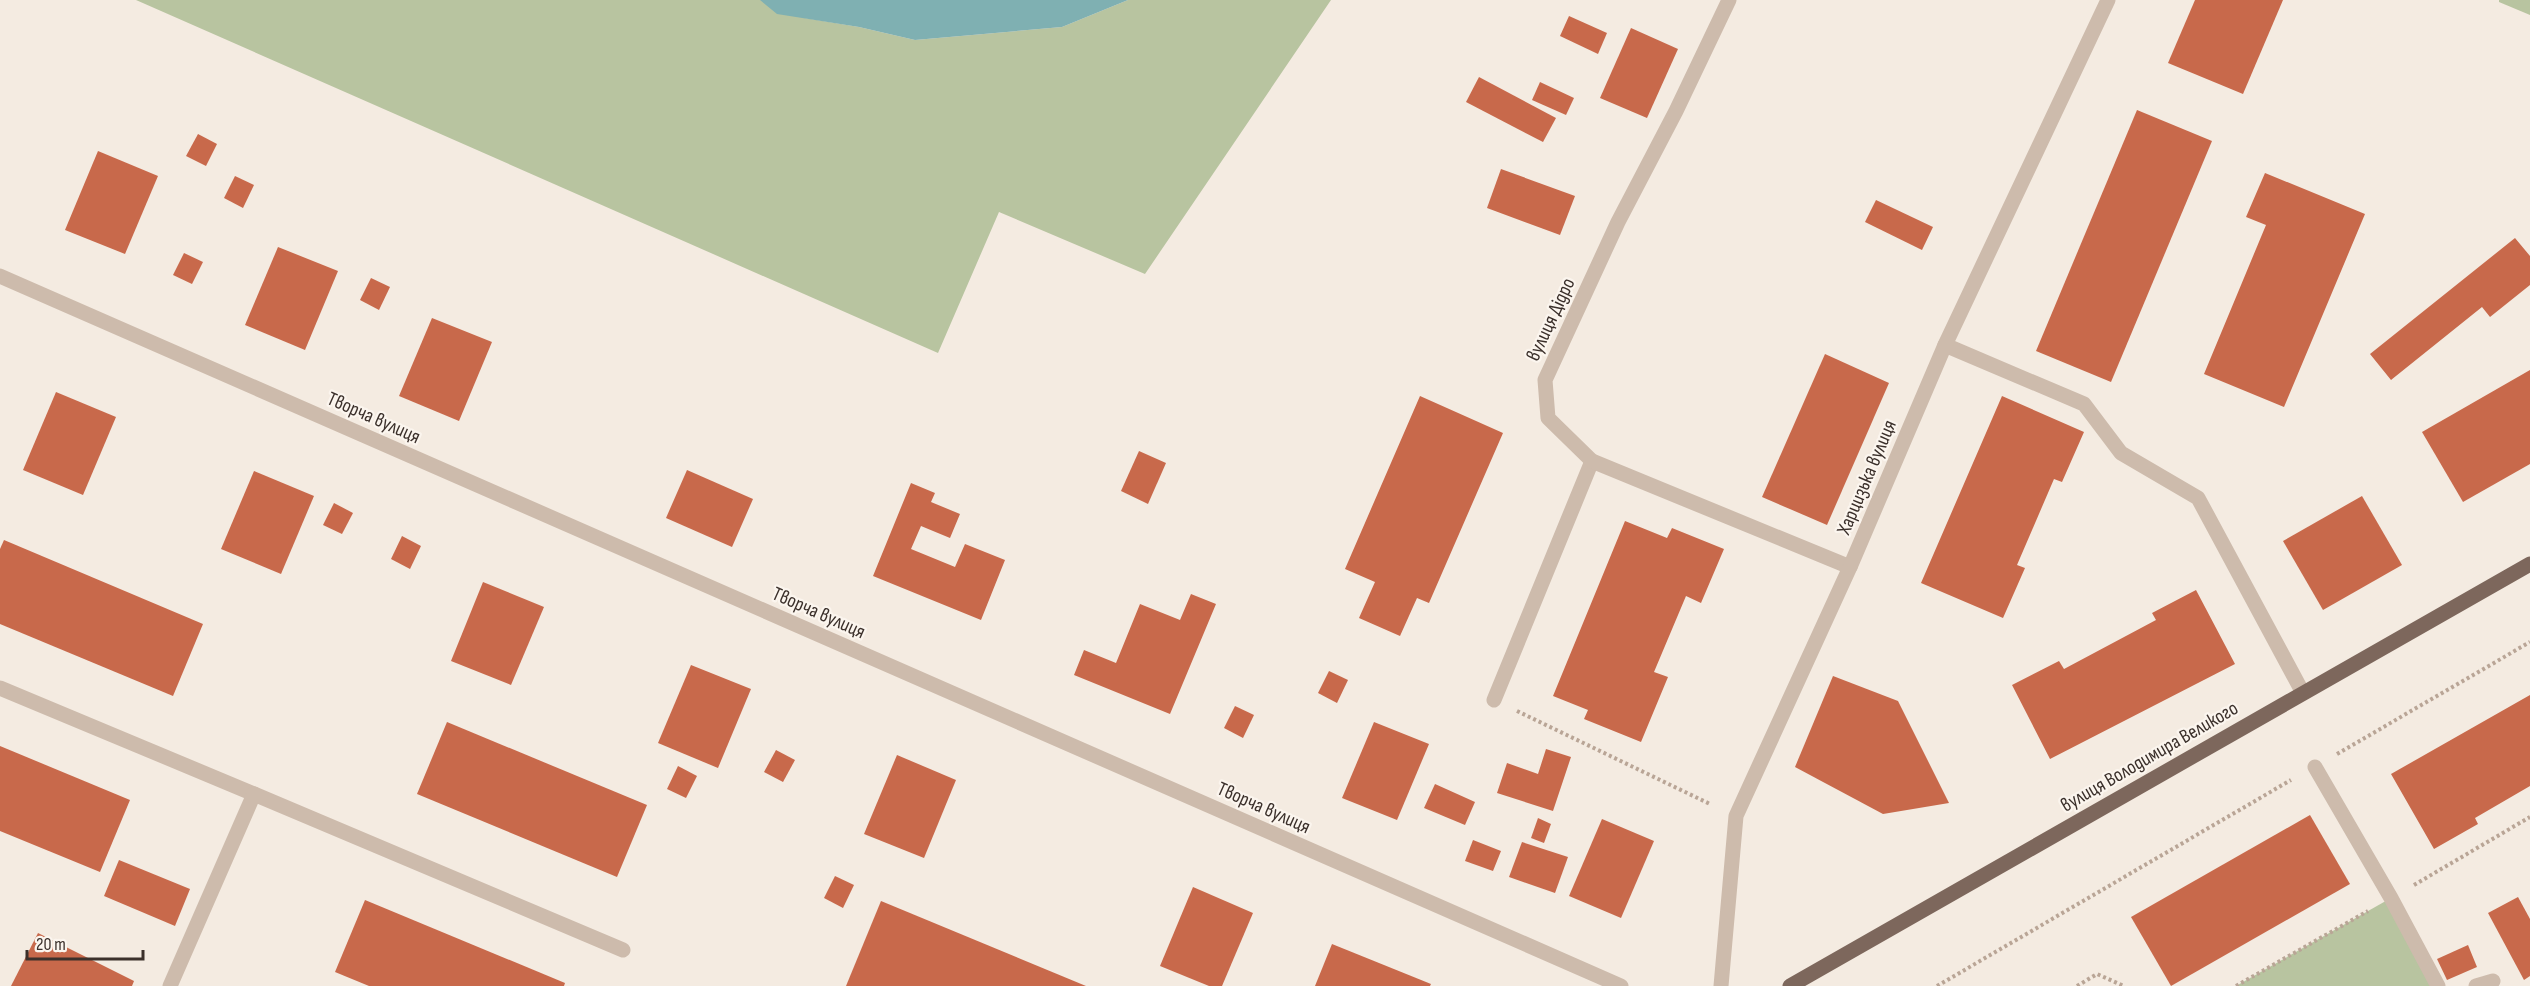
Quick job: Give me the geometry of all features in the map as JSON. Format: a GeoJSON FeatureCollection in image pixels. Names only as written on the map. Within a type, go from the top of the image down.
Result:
{"type":"FeatureCollection","features":[{"type":"Feature","properties":{"kind":"main road","name":"вулиця Володимира Великого"},"geometry":{"type":"LineString","coordinates":[[1790,986],[2530,564]]}},
{"type":"Feature","properties":{"kind":"street","name":"вулиця Дідро"},"geometry":{"type":"LineString","coordinates":[[1729,0],[1676,111],[1618,222],[1545,380],[1548,418],[1592,461],[1850,567]]}},
{"type":"Feature","properties":{"kind":"street","name":"Харцизька вулиця"},"geometry":{"type":"LineString","coordinates":[[1720,986],[1736,816],[1850,567],[1945,345],[2108,0]]}},
{"type":"Feature","properties":{"kind":"street","name":"Творча вулиця"},"geometry":{"type":"LineString","coordinates":[[0,276],[1621,986]]}},
{"type":"Feature","properties":{"kind":"street"},"geometry":{"type":"LineString","coordinates":[[1945,345],[2084,404],[2121,453],[2198,498],[2303,693]]}},
{"type":"Feature","properties":{"kind":"street"},"geometry":{"type":"LineString","coordinates":[[1494,700],[1592,461]]}},
{"type":"Feature","properties":{"kind":"street"},"geometry":{"type":"LineString","coordinates":[[0,688],[623,950]]}},
{"type":"Feature","properties":{"kind":"street"},"geometry":{"type":"LineString","coordinates":[[2315,767],[2391,898],[2438,986]]}},
{"type":"Feature","properties":{"kind":"street"},"geometry":{"type":"LineString","coordinates":[[170,986],[254,795]]}},
{"type":"Feature","properties":{"kind":"street"},"geometry":{"type":"LineString","coordinates":[[2476,986],[2493,981]]}},
{"type":"Feature","properties":{"kind":"path"},"geometry":{"type":"LineString","coordinates":[[1936,986],[2530,642]]}},
{"type":"Feature","properties":{"kind":"path"},"geometry":{"type":"LineString","coordinates":[[1494,700],[1736,816]]}},
{"type":"Feature","properties":{"kind":"path"},"geometry":{"type":"LineString","coordinates":[[2077,986],[2097,974],[2124,986]]}},
{"type":"Feature","properties":{"kind":"green space"},"geometry":{"type":"Polygon","coordinates":[[[136,0],[768,0],[805,18],[915,40],[1062,27],[1128,0],[1331,0],[1145,274],[999,212],[938,353],[136,0]]]}},
{"type":"Feature","properties":{"kind":"green space"},"geometry":{"type":"Polygon","coordinates":[[[2499,0],[2530,0],[2530,15],[2499,2],[2499,0]]]}},
{"type":"Feature","properties":{"kind":"green space"},"geometry":{"type":"Polygon","coordinates":[[[2391,898],[2438,986],[2236,986],[2391,898]]]}},
{"type":"Feature","properties":{"kind":"water"},"geometry":{"type":"Polygon","coordinates":[[[760,0],[1128,0],[1062,27],[915,40],[859,27],[777,14],[760,0]]]}},
{"type":"Feature","properties":{"kind":"building"},"geometry":{"type":"Polygon","coordinates":[[[2195,0],[2283,0],[2243,94],[2168,63],[2195,0]]]}},
{"type":"Feature","properties":{"kind":"building"},"geometry":{"type":"Polygon","coordinates":[[[1569,16],[1607,33],[1598,54],[1560,36],[1569,16]]]}},
{"type":"Feature","properties":{"kind":"building"},"geometry":{"type":"Polygon","coordinates":[[[1631,28],[1678,49],[1647,118],[1600,98],[1631,28]]]}},
{"type":"Feature","properties":{"kind":"building"},"geometry":{"type":"Polygon","coordinates":[[[1479,77],[1556,118],[1543,142],[1466,102],[1479,77]]]}},
{"type":"Feature","properties":{"kind":"building"},"geometry":{"type":"Polygon","coordinates":[[[1540,82],[1574,98],[1566,115],[1532,100],[1540,82]]]}},
{"type":"Feature","properties":{"kind":"building"},"geometry":{"type":"Polygon","coordinates":[[[2137,110],[2212,141],[2111,382],[2036,351],[2137,110]]]}},
{"type":"Feature","properties":{"kind":"building"},"geometry":{"type":"Polygon","coordinates":[[[198,134],[217,144],[206,166],[186,156],[198,134]]]}},
{"type":"Feature","properties":{"kind":"building"},"geometry":{"type":"Polygon","coordinates":[[[98,151],[158,176],[125,254],[65,230],[98,151]]]}},
{"type":"Feature","properties":{"kind":"building"},"geometry":{"type":"Polygon","coordinates":[[[1501,169],[1575,196],[1560,235],[1487,208],[1501,169]]]}},
{"type":"Feature","properties":{"kind":"building"},"geometry":{"type":"Polygon","coordinates":[[[2265,173],[2365,214],[2284,407],[2204,374],[2266,225],[2246,217],[2265,173]]]}},
{"type":"Feature","properties":{"kind":"building"},"geometry":{"type":"Polygon","coordinates":[[[235,176],[254,185],[243,208],[224,198],[235,176]]]}},
{"type":"Feature","properties":{"kind":"building"},"geometry":{"type":"Polygon","coordinates":[[[1876,200],[1933,227],[1922,250],[1865,222],[1876,200]]]}},
{"type":"Feature","properties":{"kind":"building"},"geometry":{"type":"Polygon","coordinates":[[[2515,238],[2530,256],[2530,285],[2490,317],[2482,307],[2391,380],[2370,354],[2515,238]]]}},
{"type":"Feature","properties":{"kind":"building"},"geometry":{"type":"Polygon","coordinates":[[[278,247],[338,271],[305,350],[245,325],[278,247]]]}},
{"type":"Feature","properties":{"kind":"building"},"geometry":{"type":"Polygon","coordinates":[[[184,253],[203,262],[192,284],[173,275],[184,253]]]}},
{"type":"Feature","properties":{"kind":"building"},"geometry":{"type":"Polygon","coordinates":[[[371,278],[390,287],[379,310],[360,300],[371,278]]]}},
{"type":"Feature","properties":{"kind":"building"},"geometry":{"type":"Polygon","coordinates":[[[432,318],[492,342],[459,421],[399,396],[432,318]]]}},
{"type":"Feature","properties":{"kind":"building"},"geometry":{"type":"Polygon","coordinates":[[[1825,354],[1889,383],[1827,525],[1762,497],[1825,354]]]}},
{"type":"Feature","properties":{"kind":"building"},"geometry":{"type":"Polygon","coordinates":[[[2530,370],[2530,464],[2463,502],[2422,432],[2530,370]]]}},
{"type":"Feature","properties":{"kind":"building"},"geometry":{"type":"Polygon","coordinates":[[[56,392],[116,417],[83,495],[23,470],[56,392]]]}},
{"type":"Feature","properties":{"kind":"building"},"geometry":{"type":"Polygon","coordinates":[[[1420,396],[1503,433],[1429,603],[1417,598],[1400,636],[1359,618],[1375,582],[1345,569],[1420,396]]]}},
{"type":"Feature","properties":{"kind":"building"},"geometry":{"type":"Polygon","coordinates":[[[2002,396],[2084,432],[2062,482],[2054,479],[2017,565],[2025,568],[2003,618],[1921,583],[2002,396]]]}},
{"type":"Feature","properties":{"kind":"building"},"geometry":{"type":"Polygon","coordinates":[[[1139,451],[1166,463],[1148,504],[1121,491],[1139,451]]]}},
{"type":"Feature","properties":{"kind":"building"},"geometry":{"type":"Polygon","coordinates":[[[687,470],[753,499],[732,547],[666,518],[687,470]]]}},
{"type":"Feature","properties":{"kind":"building"},"geometry":{"type":"Polygon","coordinates":[[[254,471],[314,496],[281,574],[221,549],[254,471]]]}},
{"type":"Feature","properties":{"kind":"building"},"geometry":{"type":"Polygon","coordinates":[[[911,483],[935,493],[931,502],[960,514],[950,538],[921,526],[911,549],[955,567],[965,544],[1005,560],[981,620],[873,576],[911,483]]]}},
{"type":"Feature","properties":{"kind":"building"},"geometry":{"type":"Polygon","coordinates":[[[2362,496],[2402,565],[2323,610],[2283,541],[2362,496]]]}},
{"type":"Feature","properties":{"kind":"building"},"geometry":{"type":"Polygon","coordinates":[[[334,503],[353,513],[342,534],[323,525],[334,503]]]}},
{"type":"Feature","properties":{"kind":"building"},"geometry":{"type":"Polygon","coordinates":[[[1625,521],[1667,538],[1672,528],[1724,549],[1701,603],[1686,596],[1654,672],[1668,677],[1641,742],[1584,719],[1588,710],[1553,696],[1625,521]]]}},
{"type":"Feature","properties":{"kind":"building"},"geometry":{"type":"Polygon","coordinates":[[[402,536],[421,546],[410,569],[391,559],[402,536]]]}},
{"type":"Feature","properties":{"kind":"building"},"geometry":{"type":"Polygon","coordinates":[[[4,540],[203,624],[173,696],[0,624],[0,549],[4,540]]]}},
{"type":"Feature","properties":{"kind":"building"},"geometry":{"type":"Polygon","coordinates":[[[483,582],[544,607],[511,685],[451,661],[483,582]]]}},
{"type":"Feature","properties":{"kind":"building"},"geometry":{"type":"Polygon","coordinates":[[[2196,590],[2235,664],[2050,759],[2012,685],[2059,661],[2064,669],[2156,620],[2152,613],[2196,590]]]}},
{"type":"Feature","properties":{"kind":"building"},"geometry":{"type":"Polygon","coordinates":[[[1191,594],[1216,604],[1170,714],[1074,675],[1084,650],[1116,663],[1140,604],[1180,620],[1191,594]]]}},
{"type":"Feature","properties":{"kind":"building"},"geometry":{"type":"Polygon","coordinates":[[[691,665],[751,689],[718,768],[658,743],[691,665]]]}},
{"type":"Feature","properties":{"kind":"building"},"geometry":{"type":"Polygon","coordinates":[[[1329,671],[1348,680],[1337,703],[1318,693],[1329,671]]]}},
{"type":"Feature","properties":{"kind":"building"},"geometry":{"type":"Polygon","coordinates":[[[1833,676],[1898,701],[1949,803],[1883,814],[1795,767],[1833,676]]]}},
{"type":"Feature","properties":{"kind":"building"},"geometry":{"type":"Polygon","coordinates":[[[2530,695],[2530,786],[2475,818],[2478,824],[2434,849],[2391,774],[2530,695]]]}},
{"type":"Feature","properties":{"kind":"building"},"geometry":{"type":"Polygon","coordinates":[[[1235,706],[1254,715],[1243,738],[1224,728],[1235,706]]]}},
{"type":"Feature","properties":{"kind":"building"},"geometry":{"type":"Polygon","coordinates":[[[447,722],[647,805],[617,877],[417,794],[447,722]]]}},
{"type":"Feature","properties":{"kind":"building"},"geometry":{"type":"Polygon","coordinates":[[[1374,722],[1429,744],[1397,820],[1342,798],[1374,722]]]}},
{"type":"Feature","properties":{"kind":"building"},"geometry":{"type":"Polygon","coordinates":[[[0,746],[130,800],[100,872],[0,831],[0,746]]]}},
{"type":"Feature","properties":{"kind":"building"},"geometry":{"type":"Polygon","coordinates":[[[1546,749],[1571,757],[1553,811],[1497,793],[1507,763],[1538,774],[1546,749]]]}},
{"type":"Feature","properties":{"kind":"building"},"geometry":{"type":"Polygon","coordinates":[[[776,750],[795,760],[783,782],[764,772],[776,750]]]}},
{"type":"Feature","properties":{"kind":"building"},"geometry":{"type":"Polygon","coordinates":[[[897,755],[956,780],[924,858],[864,834],[897,755]]]}},
{"type":"Feature","properties":{"kind":"building"},"geometry":{"type":"Polygon","coordinates":[[[678,766],[697,776],[686,798],[667,789],[678,766]]]}},
{"type":"Feature","properties":{"kind":"building"},"geometry":{"type":"Polygon","coordinates":[[[1435,784],[1475,802],[1465,825],[1424,808],[1435,784]]]}},
{"type":"Feature","properties":{"kind":"building"},"geometry":{"type":"Polygon","coordinates":[[[2310,815],[2350,884],[2171,986],[2131,917],[2310,815]]]}},
{"type":"Feature","properties":{"kind":"building"},"geometry":{"type":"Polygon","coordinates":[[[1538,818],[1551,824],[1544,843],[1531,838],[1538,818]]]}},
{"type":"Feature","properties":{"kind":"building"},"geometry":{"type":"Polygon","coordinates":[[[1602,819],[1654,841],[1621,918],[1569,896],[1602,819]]]}},
{"type":"Feature","properties":{"kind":"building"},"geometry":{"type":"Polygon","coordinates":[[[1473,840],[1501,851],[1493,871],[1465,861],[1473,840]]]}},
{"type":"Feature","properties":{"kind":"building"},"geometry":{"type":"Polygon","coordinates":[[[1522,842],[1568,857],[1555,893],[1509,877],[1522,842]]]}},
{"type":"Feature","properties":{"kind":"building"},"geometry":{"type":"Polygon","coordinates":[[[119,860],[190,889],[175,926],[104,896],[119,860]]]}},
{"type":"Feature","properties":{"kind":"building"},"geometry":{"type":"Polygon","coordinates":[[[835,876],[854,885],[843,908],[824,898],[835,876]]]}},
{"type":"Feature","properties":{"kind":"building"},"geometry":{"type":"Polygon","coordinates":[[[1193,887],[1253,913],[1222,986],[1209,986],[1160,966],[1193,887]]]}},
{"type":"Feature","properties":{"kind":"building"},"geometry":{"type":"Polygon","coordinates":[[[2518,897],[2530,919],[2530,976],[2524,980],[2488,913],[2518,897]]]}},
{"type":"Feature","properties":{"kind":"building"},"geometry":{"type":"Polygon","coordinates":[[[365,900],[565,983],[564,986],[369,986],[335,972],[365,900]]]}},
{"type":"Feature","properties":{"kind":"building"},"geometry":{"type":"Polygon","coordinates":[[[881,901],[1086,986],[846,986],[881,901]]]}},
{"type":"Feature","properties":{"kind":"building"},"geometry":{"type":"Polygon","coordinates":[[[38,933],[134,981],[132,986],[11,986],[38,933]]]}},
{"type":"Feature","properties":{"kind":"building"},"geometry":{"type":"Polygon","coordinates":[[[1332,944],[1431,984],[1430,986],[1315,986],[1332,944]]]}},
{"type":"Feature","properties":{"kind":"building"},"geometry":{"type":"Polygon","coordinates":[[[2468,945],[2477,967],[2447,980],[2437,959],[2468,945]]]}}]}
